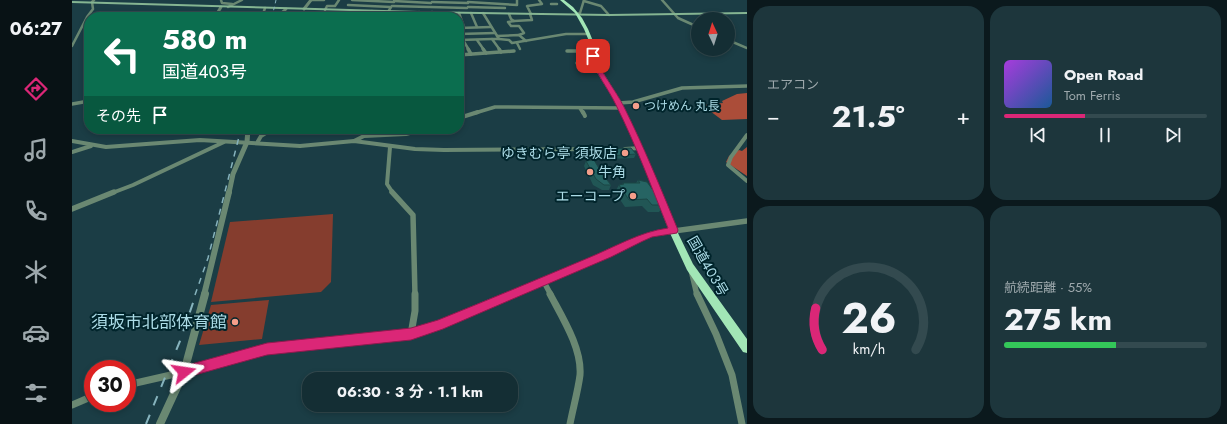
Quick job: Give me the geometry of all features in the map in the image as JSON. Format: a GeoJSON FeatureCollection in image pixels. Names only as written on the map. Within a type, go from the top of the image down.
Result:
{"type":"FeatureCollection","features":[{"type":"Feature","properties":{"kind":"highway","name":"国道403号"},"geometry":{"type":"LineString","coordinates":[[562,0],[573,8],[592,43],[593,58],[620,106],[640,148],[673,230],[690,267],[747,348]]}},
{"type":"Feature","properties":{"kind":"main road"},"geometry":{"type":"LineString","coordinates":[[72,2],[431,12]]}},
{"type":"Feature","properties":{"kind":"main road"},"geometry":{"type":"LineString","coordinates":[[467,13],[609,15],[747,13]]}},
{"type":"Feature","properties":{"kind":"street"},"geometry":{"type":"LineString","coordinates":[[221,0],[222,2],[233,4]]}},
{"type":"Feature","properties":{"kind":"street"},"geometry":{"type":"LineString","coordinates":[[228,7],[242,0]]}},
{"type":"Feature","properties":{"kind":"street"},"geometry":{"type":"LineString","coordinates":[[304,9],[311,0],[324,0]]}},
{"type":"Feature","properties":{"kind":"street"},"geometry":{"type":"LineString","coordinates":[[325,10],[327,6],[335,6],[339,0]]}},
{"type":"Feature","properties":{"kind":"street"},"geometry":{"type":"LineString","coordinates":[[344,10],[352,0],[432,2],[506,8]]}},
{"type":"Feature","properties":{"kind":"street"},"geometry":{"type":"LineString","coordinates":[[505,0],[507,14],[514,21]]}},
{"type":"Feature","properties":{"kind":"street"},"geometry":{"type":"LineString","coordinates":[[348,5],[430,7],[468,4],[517,5],[517,0],[512,0]]}},
{"type":"Feature","properties":{"kind":"street"},"geometry":{"type":"LineString","coordinates":[[464,34],[497,36],[519,35],[524,33],[519,26],[511,26],[507,22],[532,20],[527,6],[530,5],[528,0]]}},
{"type":"Feature","properties":{"kind":"street"},"geometry":{"type":"LineString","coordinates":[[530,5],[542,4],[540,0]]}},
{"type":"Feature","properties":{"kind":"street"},"geometry":{"type":"LineString","coordinates":[[553,0],[554,4]]}},
{"type":"Feature","properties":{"kind":"street"},"geometry":{"type":"LineString","coordinates":[[577,14],[580,13],[584,0],[602,6],[609,15]]}},
{"type":"Feature","properties":{"kind":"street"},"geometry":{"type":"LineString","coordinates":[[662,0],[674,14],[691,23]]}},
{"type":"Feature","properties":{"kind":"street"},"geometry":{"type":"LineString","coordinates":[[388,12],[394,1]]}},
{"type":"Feature","properties":{"kind":"street"},"geometry":{"type":"LineString","coordinates":[[91,12],[93,9],[93,2]]}},
{"type":"Feature","properties":{"kind":"street"},"geometry":{"type":"LineString","coordinates":[[431,12],[430,7],[432,2]]}},
{"type":"Feature","properties":{"kind":"street"},"geometry":{"type":"LineString","coordinates":[[467,13],[468,4]]}},
{"type":"Feature","properties":{"kind":"street"},"geometry":{"type":"LineString","coordinates":[[218,12],[221,7]]}},
{"type":"Feature","properties":{"kind":"street"},"geometry":{"type":"LineString","coordinates":[[264,12],[265,8]]}},
{"type":"Feature","properties":{"kind":"street"},"geometry":{"type":"LineString","coordinates":[[283,12],[286,9]]}},
{"type":"Feature","properties":{"kind":"street"},"geometry":{"type":"LineString","coordinates":[[471,13],[477,27]]}},
{"type":"Feature","properties":{"kind":"street"},"geometry":{"type":"LineString","coordinates":[[483,13],[497,36],[517,43],[566,34],[587,34]]}},
{"type":"Feature","properties":{"kind":"street"},"geometry":{"type":"LineString","coordinates":[[72,46],[84,22]]}},
{"type":"Feature","properties":{"kind":"street"},"geometry":{"type":"LineString","coordinates":[[464,27],[492,27]]}},
{"type":"Feature","properties":{"kind":"street"},"geometry":{"type":"LineString","coordinates":[[519,35],[526,41]]}},
{"type":"Feature","properties":{"kind":"street"},"geometry":{"type":"LineString","coordinates":[[464,40],[492,39],[497,36]]}},
{"type":"Feature","properties":{"kind":"street"},"geometry":{"type":"LineString","coordinates":[[492,39],[501,52]]}},
{"type":"Feature","properties":{"kind":"street"},"geometry":{"type":"LineString","coordinates":[[477,40],[486,53]]}},
{"type":"Feature","properties":{"kind":"street"},"geometry":{"type":"LineString","coordinates":[[517,43],[520,49]]}},
{"type":"Feature","properties":{"kind":"street"},"geometry":{"type":"LineString","coordinates":[[735,43],[747,48]]}},
{"type":"Feature","properties":{"kind":"street"},"geometry":{"type":"LineString","coordinates":[[464,44],[471,54]]}},
{"type":"Feature","properties":{"kind":"street"},"geometry":{"type":"LineString","coordinates":[[464,55],[514,52]]}},
{"type":"Feature","properties":{"kind":"street"},"geometry":{"type":"LineString","coordinates":[[570,52],[606,60],[606,56]]}},
{"type":"Feature","properties":{"kind":"street"},"geometry":{"type":"LineString","coordinates":[[577,63],[593,58]]}},
{"type":"Feature","properties":{"kind":"street"},"geometry":{"type":"LineString","coordinates":[[464,116],[495,107],[580,108],[620,106],[680,89],[715,86],[747,86]]}},
{"type":"Feature","properties":{"kind":"street"},"geometry":{"type":"LineString","coordinates":[[72,104],[84,102]]}},
{"type":"Feature","properties":{"kind":"street"},"geometry":{"type":"LineString","coordinates":[[580,108],[584,116]]}},
{"type":"Feature","properties":{"kind":"street"},"geometry":{"type":"LineString","coordinates":[[160,424],[184,372],[218,243],[233,174],[247,142],[248,134]]}},
{"type":"Feature","properties":{"kind":"street"},"geometry":{"type":"LineString","coordinates":[[257,143],[261,136],[264,134]]}},
{"type":"Feature","properties":{"kind":"street"},"geometry":{"type":"LineString","coordinates":[[354,141],[356,139],[368,136],[404,134]]}},
{"type":"Feature","properties":{"kind":"street"},"geometry":{"type":"LineString","coordinates":[[747,135],[729,161],[728,165],[747,181]]}},
{"type":"Feature","properties":{"kind":"street"},"geometry":{"type":"LineString","coordinates":[[72,141],[92,146],[111,147],[200,140],[309,146],[354,141],[390,147],[444,150],[553,151],[640,148]]}},
{"type":"Feature","properties":{"kind":"street"},"geometry":{"type":"LineString","coordinates":[[72,209],[133,185],[224,142]]}},
{"type":"Feature","properties":{"kind":"street"},"geometry":{"type":"LineString","coordinates":[[72,152],[92,146]]}},
{"type":"Feature","properties":{"kind":"street"},"geometry":{"type":"LineString","coordinates":[[390,147],[387,184],[389,189],[413,215],[415,311],[411,334]]}},
{"type":"Feature","properties":{"kind":"street"},"geometry":{"type":"LineString","coordinates":[[136,383],[184,372],[267,349],[411,334],[439,325],[544,282],[639,238],[673,230],[747,221]]}},
{"type":"Feature","properties":{"kind":"street"},"geometry":{"type":"LineString","coordinates":[[690,267],[695,290],[716,334],[732,375],[742,424]]}},
{"type":"Feature","properties":{"kind":"street"},"geometry":{"type":"LineString","coordinates":[[544,282],[573,339],[577,353],[580,374],[570,424]]}},
{"type":"Feature","properties":{"kind":"street"},"geometry":{"type":"LineString","coordinates":[[72,405],[84,400]]}},
{"type":"Feature","properties":{"kind":"shaded area"},"geometry":{"type":"Polygon","coordinates":[[[747,93],[747,119],[722,120],[702,105],[723,103],[722,101],[737,94],[747,93]]]}},
{"type":"Feature","properties":{"kind":"shaded area"},"geometry":{"type":"Polygon","coordinates":[[[747,147],[747,176],[726,162],[729,156],[739,150],[742,151],[747,147]]]}},
{"type":"Feature","properties":{"kind":"shaded area"},"geometry":{"type":"Polygon","coordinates":[[[333,214],[331,282],[321,292],[211,302],[230,222],[333,214]]]}},
{"type":"Feature","properties":{"kind":"shaded area","name":"須坂市北部体育館"},"geometry":{"type":"Polygon","coordinates":[[[269,300],[262,339],[199,345],[211,305],[269,300]]]}},
{"type":"Feature","properties":{"kind":"building"},"geometry":{"type":"Polygon","coordinates":[[[631,148],[636,154],[610,156],[606,149],[631,148]]]}},
{"type":"Feature","properties":{"kind":"building"},"geometry":{"type":"Polygon","coordinates":[[[594,160],[599,170],[611,185],[604,185],[596,179],[586,161],[594,160]]]}},
{"type":"Feature","properties":{"kind":"building"},"geometry":{"type":"Polygon","coordinates":[[[638,180],[647,182],[664,205],[652,205],[647,199],[629,200],[619,185],[624,184],[623,183],[640,183],[638,180]]]}},
{"type":"Feature","properties":{"kind":"railway"},"geometry":{"type":"LineString","coordinates":[[273,12],[276,0]]}},
{"type":"Feature","properties":{"kind":"railway"},"geometry":{"type":"LineString","coordinates":[[195,295],[208,258],[240,134]]}},
{"type":"Feature","properties":{"kind":"railway"},"geometry":{"type":"LineString","coordinates":[[146,424],[180,341],[196,294]]}},
{"type":"Feature","properties":{"kind":"place","name":"つけめん 丸長"},"geometry":{"type":"Point","coordinates":[636,106]}},
{"type":"Feature","properties":{"kind":"place","name":"ゆきむら亭 須坂店"},"geometry":{"type":"Point","coordinates":[625,153]}},
{"type":"Feature","properties":{"kind":"place","name":"牛角"},"geometry":{"type":"Point","coordinates":[590,172]}},
{"type":"Feature","properties":{"kind":"place","name":"エーコープ"},"geometry":{"type":"Point","coordinates":[633,196]}},
{"type":"Feature","properties":{"kind":"place","name":"須坂市北部体育館"},"geometry":{"type":"Point","coordinates":[235,322]}},
{"type":"Feature","properties":{"kind":"route"},"geometry":{"type":"LineString","coordinates":[[184,372],[267,349],[303,344],[411,334],[439,325],[504,298],[607,254],[639,238],[673,230],[640,148],[619,103],[596,66],[593,56]]}}]}
